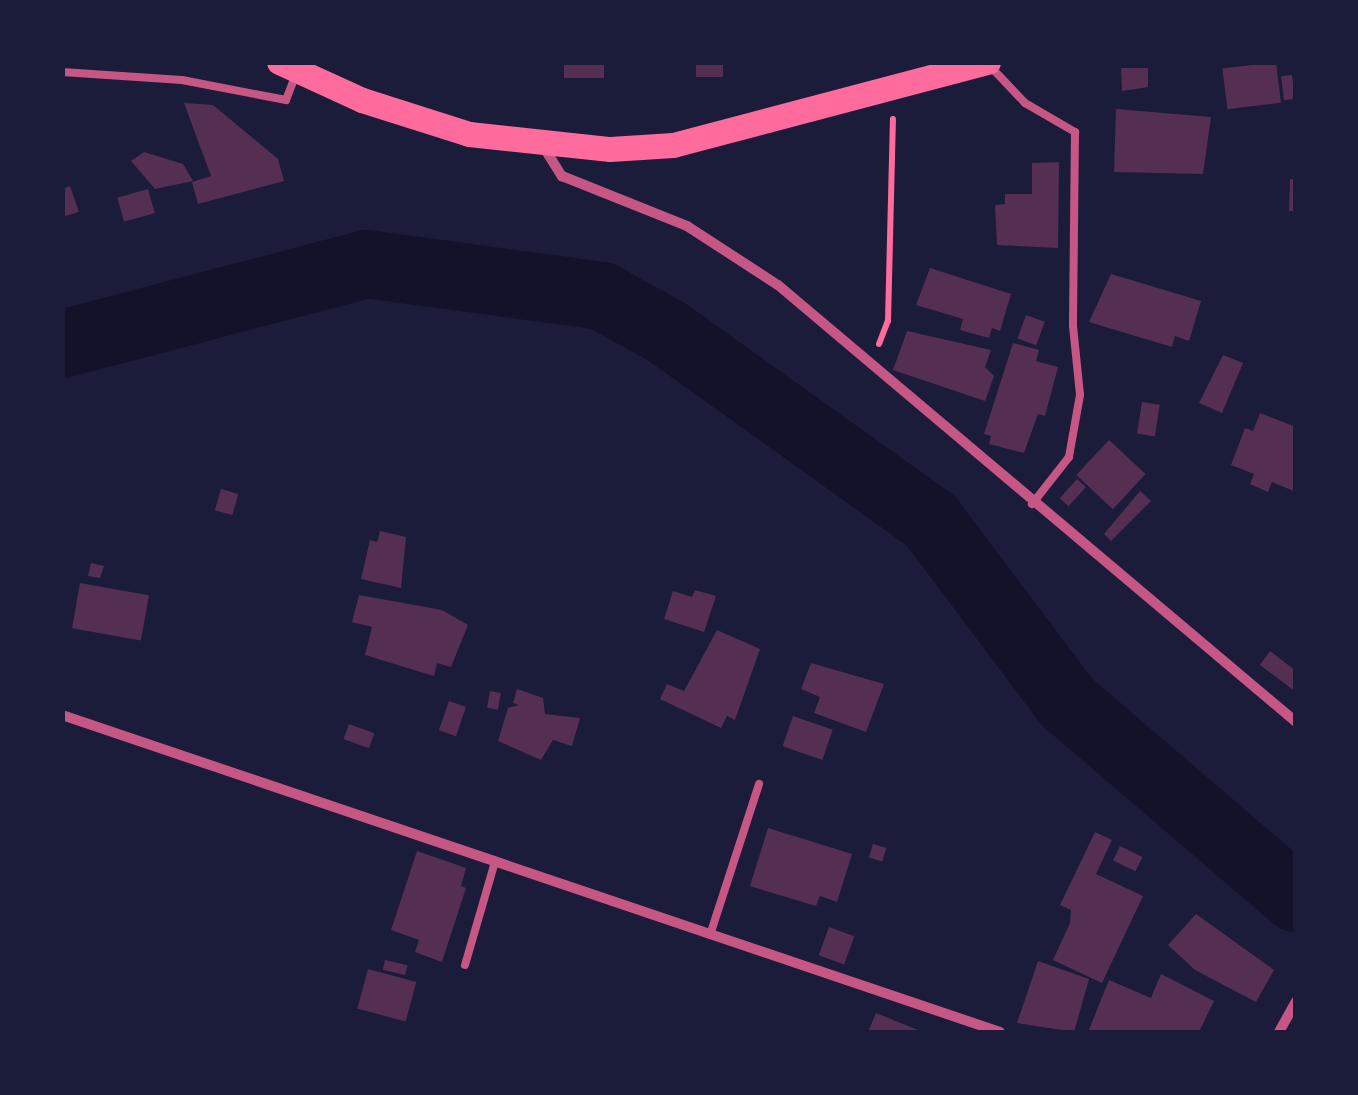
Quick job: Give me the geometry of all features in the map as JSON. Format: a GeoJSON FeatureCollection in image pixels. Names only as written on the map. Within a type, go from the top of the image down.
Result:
{"type":"FeatureCollection","features":[{"type":"Feature","properties":{"kind":"main road"},"geometry":{"type":"LineString","coordinates":[[288,67],[451,128],[543,146],[673,146],[988,63]]}},
{"type":"Feature","properties":{"kind":"street"},"geometry":{"type":"LineString","coordinates":[[543,146],[562,176],[673,220],[734,254],[1296,722]]}},
{"type":"Feature","properties":{"kind":"street"},"geometry":{"type":"LineString","coordinates":[[62,715],[1000,1032]]}},
{"type":"Feature","properties":{"kind":"street"},"geometry":{"type":"LineString","coordinates":[[1279,1032],[1296,1001]]}},
{"type":"Feature","properties":{"kind":"lane"},"geometry":{"type":"LineString","coordinates":[[988,63],[1025,103],[1075,132],[1073,326],[1080,394],[1070,457],[1032,504]]}},
{"type":"Feature","properties":{"kind":"lane"},"geometry":{"type":"LineString","coordinates":[[62,72],[182,80],[286,100],[288,67]]}},
{"type":"Feature","properties":{"kind":"lane"},"geometry":{"type":"LineString","coordinates":[[710,935],[760,784]]}},
{"type":"Feature","properties":{"kind":"lane"},"geometry":{"type":"LineString","coordinates":[[465,965],[495,862]]}},
{"type":"Feature","properties":{"kind":"path"},"geometry":{"type":"LineString","coordinates":[[869,363],[888,328],[892,163],[899,84]]}},
{"type":"Feature","properties":{"kind":"building"},"geometry":{"type":"Polygon","coordinates":[[[564,62],[604,62],[604,78],[564,78],[564,62]]]}},
{"type":"Feature","properties":{"kind":"building"},"geometry":{"type":"Polygon","coordinates":[[[696,62],[723,62],[723,77],[696,77],[696,62]]]}},
{"type":"Feature","properties":{"kind":"building"},"geometry":{"type":"Polygon","coordinates":[[[1276,62],[1281,103],[1227,109],[1222,69],[1276,62]]]}},
{"type":"Feature","properties":{"kind":"building"},"geometry":{"type":"Polygon","coordinates":[[[1121,68],[1148,68],[1148,87],[1122,91],[1121,68]]]}},
{"type":"Feature","properties":{"kind":"building"},"geometry":{"type":"Polygon","coordinates":[[[1292,75],[1295,99],[1284,100],[1281,76],[1292,75]]]}},
{"type":"Feature","properties":{"kind":"building"},"geometry":{"type":"Polygon","coordinates":[[[184,103],[213,105],[278,159],[284,181],[198,204],[192,182],[211,176],[184,103]]]}},
{"type":"Feature","properties":{"kind":"building"},"geometry":{"type":"Polygon","coordinates":[[[1116,109],[1211,117],[1203,174],[1114,172],[1116,109]]]}},
{"type":"Feature","properties":{"kind":"building"},"geometry":{"type":"Polygon","coordinates":[[[144,152],[183,164],[193,181],[155,189],[131,161],[144,152]]]}},
{"type":"Feature","properties":{"kind":"building"},"geometry":{"type":"Polygon","coordinates":[[[1059,162],[1058,248],[997,245],[995,205],[1005,204],[1005,194],[1032,194],[1032,163],[1059,162]]]}},
{"type":"Feature","properties":{"kind":"building"},"geometry":{"type":"Polygon","coordinates":[[[1290,179],[1296,179],[1296,211],[1289,211],[1290,179]]]}},
{"type":"Feature","properties":{"kind":"building"},"geometry":{"type":"Polygon","coordinates":[[[70,186],[79,212],[62,217],[62,189],[70,186]]]}},
{"type":"Feature","properties":{"kind":"building"},"geometry":{"type":"Polygon","coordinates":[[[148,189],[155,213],[124,222],[117,198],[148,189]]]}},
{"type":"Feature","properties":{"kind":"building"},"geometry":{"type":"Polygon","coordinates":[[[930,268],[1011,294],[1000,331],[992,328],[989,338],[960,330],[963,319],[916,305],[930,268]]]}},
{"type":"Feature","properties":{"kind":"building"},"geometry":{"type":"Polygon","coordinates":[[[1111,274],[1201,301],[1189,341],[1175,336],[1172,347],[1089,322],[1111,274]]]}},
{"type":"Feature","properties":{"kind":"building"},"geometry":{"type":"Polygon","coordinates":[[[1026,315],[1045,322],[1036,345],[1017,338],[1026,315]]]}},
{"type":"Feature","properties":{"kind":"building"},"geometry":{"type":"Polygon","coordinates":[[[907,331],[991,350],[985,367],[994,376],[985,401],[893,370],[907,331]]]}},
{"type":"Feature","properties":{"kind":"building"},"geometry":{"type":"Polygon","coordinates":[[[1013,343],[1039,350],[1036,361],[1058,367],[1045,416],[1038,414],[1024,453],[989,444],[991,436],[984,434],[1013,343]]]}},
{"type":"Feature","properties":{"kind":"building"},"geometry":{"type":"Polygon","coordinates":[[[1223,355],[1243,363],[1222,413],[1199,403],[1223,355]]]}},
{"type":"Feature","properties":{"kind":"building"},"geometry":{"type":"Polygon","coordinates":[[[1142,402],[1160,405],[1155,436],[1137,434],[1142,402]]]}},
{"type":"Feature","properties":{"kind":"building"},"geometry":{"type":"Polygon","coordinates":[[[1260,413],[1296,427],[1296,492],[1272,482],[1268,492],[1250,484],[1254,474],[1231,465],[1245,428],[1253,431],[1260,413]]]}},
{"type":"Feature","properties":{"kind":"building"},"geometry":{"type":"Polygon","coordinates":[[[1109,440],[1146,474],[1113,509],[1076,475],[1109,440]]]}},
{"type":"Feature","properties":{"kind":"building"},"geometry":{"type":"Polygon","coordinates":[[[1077,479],[1086,487],[1069,506],[1060,498],[1077,479]]]}},
{"type":"Feature","properties":{"kind":"building"},"geometry":{"type":"Polygon","coordinates":[[[221,489],[238,494],[232,515],[215,510],[221,489]]]}},
{"type":"Feature","properties":{"kind":"building"},"geometry":{"type":"Polygon","coordinates":[[[1140,491],[1151,501],[1111,541],[1104,534],[1140,491]]]}},
{"type":"Feature","properties":{"kind":"building"},"geometry":{"type":"Polygon","coordinates":[[[380,531],[406,537],[401,588],[361,579],[370,540],[377,542],[380,531]]]}},
{"type":"Feature","properties":{"kind":"building"},"geometry":{"type":"Polygon","coordinates":[[[91,563],[104,566],[100,578],[88,576],[91,563]]]}},
{"type":"Feature","properties":{"kind":"building"},"geometry":{"type":"Polygon","coordinates":[[[80,583],[149,595],[141,640],[72,628],[80,583]]]}},
{"type":"Feature","properties":{"kind":"building"},"geometry":{"type":"Polygon","coordinates":[[[695,590],[716,596],[704,632],[664,619],[673,591],[692,597],[695,590]]]}},
{"type":"Feature","properties":{"kind":"building"},"geometry":{"type":"Polygon","coordinates":[[[359,595],[442,610],[468,625],[451,667],[437,663],[434,676],[365,655],[372,627],[352,622],[359,595]]]}},
{"type":"Feature","properties":{"kind":"building"},"geometry":{"type":"Polygon","coordinates":[[[717,630],[760,649],[735,720],[727,716],[721,728],[660,699],[667,684],[684,691],[717,630]]]}},
{"type":"Feature","properties":{"kind":"building"},"geometry":{"type":"Polygon","coordinates":[[[1270,651],[1296,671],[1296,692],[1260,665],[1270,651]]]}},
{"type":"Feature","properties":{"kind":"building"},"geometry":{"type":"Polygon","coordinates":[[[811,663],[884,684],[866,732],[814,713],[820,697],[801,689],[811,663]]]}},
{"type":"Feature","properties":{"kind":"building"},"geometry":{"type":"Polygon","coordinates":[[[517,689],[543,698],[545,714],[580,718],[572,746],[553,740],[541,760],[498,741],[508,708],[519,705],[513,703],[517,689]]]}},
{"type":"Feature","properties":{"kind":"building"},"geometry":{"type":"Polygon","coordinates":[[[490,691],[501,693],[498,710],[487,708],[490,691]]]}},
{"type":"Feature","properties":{"kind":"building"},"geometry":{"type":"Polygon","coordinates":[[[449,701],[466,707],[456,736],[439,730],[449,701]]]}},
{"type":"Feature","properties":{"kind":"building"},"geometry":{"type":"Polygon","coordinates":[[[793,716],[833,730],[822,760],[783,746],[793,716]]]}},
{"type":"Feature","properties":{"kind":"building"},"geometry":{"type":"Polygon","coordinates":[[[349,724],[374,733],[369,748],[344,739],[349,724]]]}},
{"type":"Feature","properties":{"kind":"building"},"geometry":{"type":"Polygon","coordinates":[[[768,828],[852,854],[837,902],[820,896],[816,906],[750,886],[768,828]]]}},
{"type":"Feature","properties":{"kind":"building"},"geometry":{"type":"Polygon","coordinates":[[[1095,832],[1112,840],[1096,874],[1143,896],[1102,983],[1053,960],[1070,923],[1071,910],[1060,905],[1095,832]]]}},
{"type":"Feature","properties":{"kind":"building"},"geometry":{"type":"Polygon","coordinates":[[[873,844],[886,848],[882,861],[869,857],[873,844]]]}},
{"type":"Feature","properties":{"kind":"building"},"geometry":{"type":"Polygon","coordinates":[[[1120,846],[1142,857],[1135,871],[1113,860],[1120,846]]]}},
{"type":"Feature","properties":{"kind":"building"},"geometry":{"type":"Polygon","coordinates":[[[417,851],[466,868],[461,886],[466,888],[442,962],[415,952],[419,940],[391,930],[417,851]]]}},
{"type":"Feature","properties":{"kind":"building"},"geometry":{"type":"Polygon","coordinates":[[[1196,914],[1274,970],[1256,1002],[1195,970],[1168,945],[1196,914]]]}},
{"type":"Feature","properties":{"kind":"building"},"geometry":{"type":"Polygon","coordinates":[[[829,927],[854,936],[844,964],[819,955],[829,927]]]}},
{"type":"Feature","properties":{"kind":"building"},"geometry":{"type":"Polygon","coordinates":[[[385,960],[407,965],[405,975],[383,970],[385,960]]]}},
{"type":"Feature","properties":{"kind":"building"},"geometry":{"type":"Polygon","coordinates":[[[1038,961],[1089,979],[1074,1032],[1017,1023],[1038,961]]]}},
{"type":"Feature","properties":{"kind":"building"},"geometry":{"type":"Polygon","coordinates":[[[368,969],[416,982],[406,1022],[357,1009],[368,969]]]}},
{"type":"Feature","properties":{"kind":"building"},"geometry":{"type":"Polygon","coordinates":[[[1161,974],[1214,1001],[1199,1032],[1088,1032],[1109,980],[1151,998],[1161,974]]]}},
{"type":"Feature","properties":{"kind":"building"},"geometry":{"type":"Polygon","coordinates":[[[876,1013],[923,1032],[868,1032],[876,1013]]]}},
{"type":"Feature","properties":{"kind":"waterway"},"geometry":{"type":"LineString","coordinates":[[62,344],[366,264],[602,296],[667,332],[931,521],[1067,702],[1296,898]]}}]}
